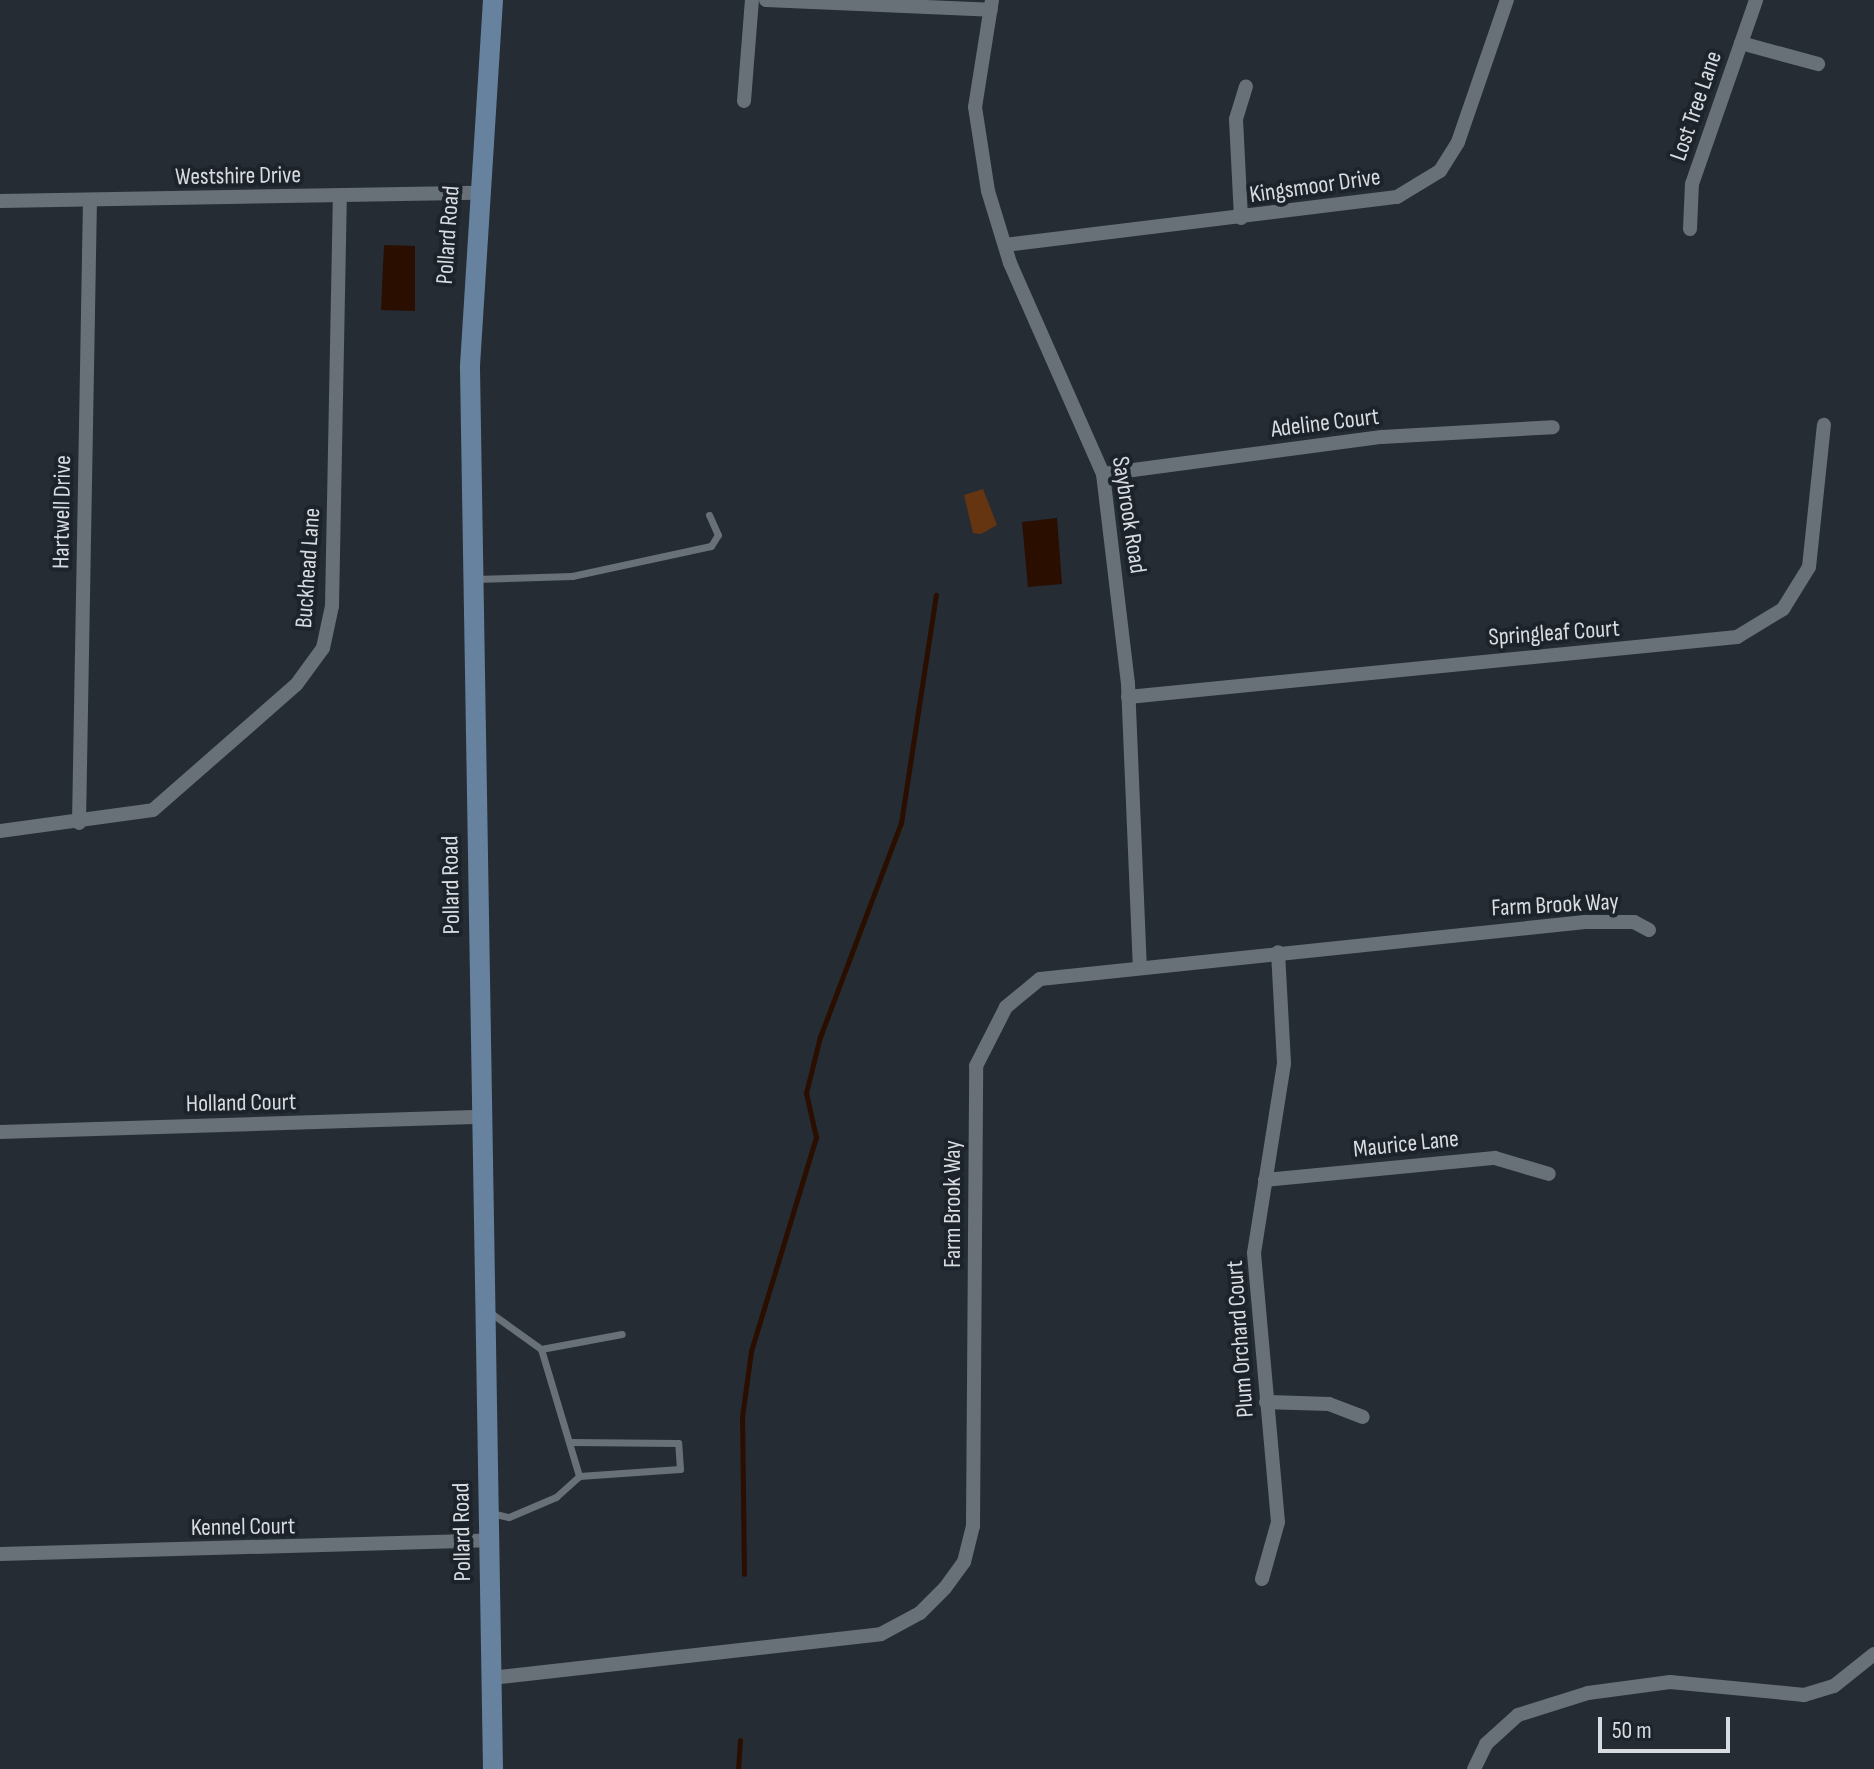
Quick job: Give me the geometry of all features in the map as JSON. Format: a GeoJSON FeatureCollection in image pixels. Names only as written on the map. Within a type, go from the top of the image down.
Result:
{"type":"FeatureCollection","features":[{"type":"Feature","properties":{"kind":"street","name":"Pollard Road"},"geometry":{"type":"LineString","coordinates":[[493,0],[477,193],[472,579],[493,1769]]}},
{"type":"Feature","properties":{"kind":"street"},"geometry":{"type":"LineString","coordinates":[[744,101],[752,0]]}},
{"type":"Feature","properties":{"kind":"street"},"geometry":{"type":"LineString","coordinates":[[766,0],[991,5]]}},
{"type":"Feature","properties":{"kind":"street","name":"Kingsmoor Drive"},"geometry":{"type":"LineString","coordinates":[[1005,245],[1397,197],[1440,171],[1470,117],[1507,0]]}},
{"type":"Feature","properties":{"kind":"street","name":"Lost Tree Lane"},"geometry":{"type":"LineString","coordinates":[[1690,229],[1692,184],[1756,0]]}},
{"type":"Feature","properties":{"kind":"street","name":"Saybrook Road"},"geometry":{"type":"LineString","coordinates":[[991,5],[975,107],[1005,245],[1103,474],[1128,697],[1140,965]]}},
{"type":"Feature","properties":{"kind":"street"},"geometry":{"type":"LineString","coordinates":[[1741,43],[1818,64]]}},
{"type":"Feature","properties":{"kind":"street"},"geometry":{"type":"LineString","coordinates":[[1241,218],[1236,119],[1246,87]]}},
{"type":"Feature","properties":{"kind":"street","name":"Westshire Drive"},"geometry":{"type":"LineString","coordinates":[[0,201],[477,193]]}},
{"type":"Feature","properties":{"kind":"street","name":"Buckhead Lane"},"geometry":{"type":"LineString","coordinates":[[0,831],[131,817],[173,799],[296,685],[323,648],[332,606],[340,196]]}},
{"type":"Feature","properties":{"kind":"street","name":"Hartwell Drive"},"geometry":{"type":"LineString","coordinates":[[79,823],[90,201]]}},
{"type":"Feature","properties":{"kind":"street","name":"Springleaf Court"},"geometry":{"type":"LineString","coordinates":[[1128,697],[1737,637],[1783,609],[1809,567],[1824,425]]}},
{"type":"Feature","properties":{"kind":"street","name":"Adeline Court"},"geometry":{"type":"LineString","coordinates":[[1103,474],[1382,437],[1553,427]]}},
{"type":"Feature","properties":{"kind":"street","name":"Farm Brook Way"},"geometry":{"type":"LineString","coordinates":[[491,1678],[881,1634],[920,1613],[945,1588],[964,1562],[973,1526],[976,1066],[1006,1007],[1040,979],[1140,965],[1585,922],[1634,922],[1649,930]]}},
{"type":"Feature","properties":{"kind":"street","name":"Plum Orchard Court"},"geometry":{"type":"LineString","coordinates":[[1262,1579],[1278,1522],[1254,1253],[1284,1063],[1278,952]]}},
{"type":"Feature","properties":{"kind":"street","name":"Holland Court"},"geometry":{"type":"LineString","coordinates":[[0,1132],[482,1117]]}},
{"type":"Feature","properties":{"kind":"street","name":"Maurice Lane"},"geometry":{"type":"LineString","coordinates":[[1265,1180],[1495,1158],[1549,1174]]}},
{"type":"Feature","properties":{"kind":"street"},"geometry":{"type":"LineString","coordinates":[[1266,1402],[1329,1404],[1363,1417]]}},
{"type":"Feature","properties":{"kind":"street","name":"Kennel Court"},"geometry":{"type":"LineString","coordinates":[[0,1554],[488,1540]]}},
{"type":"Feature","properties":{"kind":"street"},"geometry":{"type":"LineString","coordinates":[[1474,1769],[1496,1732],[1518,1715],[1588,1693],[1670,1682],[1804,1695],[1834,1686],[1874,1654]]}},
{"type":"Feature","properties":{"kind":"lane"},"geometry":{"type":"LineString","coordinates":[[472,579],[572,576],[711,546],[718,535],[709,515]]}},
{"type":"Feature","properties":{"kind":"lane"},"geometry":{"type":"LineString","coordinates":[[485,1309],[541,1349],[572,1442],[579,1476]]}},
{"type":"Feature","properties":{"kind":"lane"},"geometry":{"type":"LineString","coordinates":[[541,1349],[622,1334]]}},
{"type":"Feature","properties":{"kind":"lane"},"geometry":{"type":"LineString","coordinates":[[488,1513],[509,1517],[556,1497],[579,1476],[680,1469],[678,1443],[572,1442]]}},
{"type":"Feature","properties":{"kind":"shaded area"},"geometry":{"type":"Polygon","coordinates":[[[384,245],[415,246],[415,311],[381,310],[384,245]]]}},
{"type":"Feature","properties":{"kind":"shaded area"},"geometry":{"type":"Polygon","coordinates":[[[983,489],[997,525],[981,534],[973,533],[964,495],[983,489]]]}},
{"type":"Feature","properties":{"kind":"shaded area"},"geometry":{"type":"Polygon","coordinates":[[[1057,518],[1062,584],[1028,587],[1022,522],[1057,518]]]}},
{"type":"Feature","properties":{"kind":"waterway"},"geometry":{"type":"LineString","coordinates":[[744,1574],[742,1417],[751,1351],[816,1137],[806,1093],[820,1037],[901,823],[936,595]]}},
{"type":"Feature","properties":{"kind":"waterway"},"geometry":{"type":"LineString","coordinates":[[738,1769],[740,1740]]}}]}
